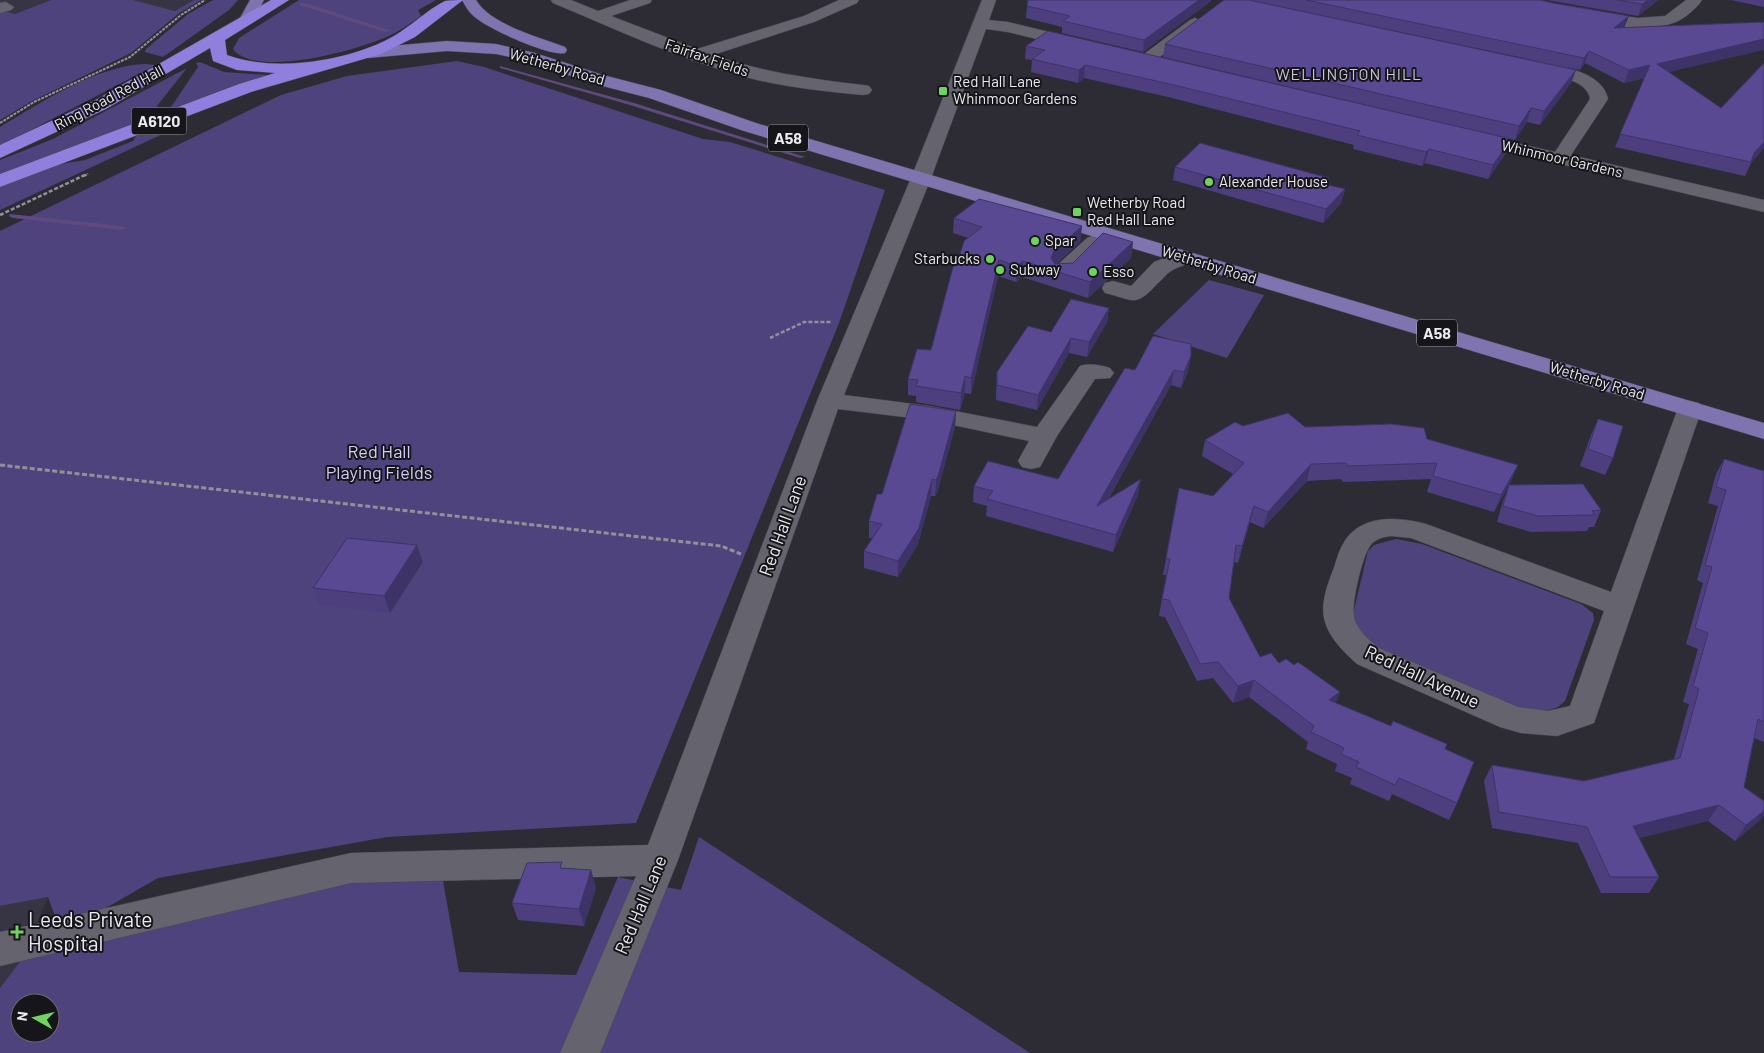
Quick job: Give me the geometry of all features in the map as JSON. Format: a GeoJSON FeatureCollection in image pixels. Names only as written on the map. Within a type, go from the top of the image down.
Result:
{"type":"FeatureCollection","features":[{"type":"Feature","properties":{"kind":"highway","name":"Ring Road Red Hall"},"geometry":{"type":"LineString","coordinates":[[0,152],[100,105],[217,40],[282,0]]}},
{"type":"Feature","properties":{"kind":"highway"},"geometry":{"type":"LineString","coordinates":[[217,40],[219,58],[248,67],[271,68],[320,65],[368,53],[403,37],[456,0]]}},
{"type":"Feature","properties":{"kind":"highway","name":"Ring Road Red Hall"},"geometry":{"type":"LineString","coordinates":[[0,182],[245,88],[320,65]]}},
{"type":"Feature","properties":{"kind":"main road"},"geometry":{"type":"LineString","coordinates":[[247,20],[257,0]]}},
{"type":"Feature","properties":{"kind":"main road","name":"Wetherby Road"},"geometry":{"type":"LineString","coordinates":[[469,0],[470,6],[478,14],[501,26],[630,79],[656,94]]}},
{"type":"Feature","properties":{"kind":"main road","name":"Wetherby Road"},"geometry":{"type":"LineString","coordinates":[[368,53],[447,46],[496,49],[529,56],[597,79],[656,94],[750,127],[1764,431]]}},
{"type":"Feature","properties":{"kind":"street","name":"Fairfax Fields"},"geometry":{"type":"LineString","coordinates":[[558,0],[695,55],[746,72],[800,83],[863,90]]}},
{"type":"Feature","properties":{"kind":"street"},"geometry":{"type":"LineString","coordinates":[[597,16],[645,0]]}},
{"type":"Feature","properties":{"kind":"street"},"geometry":{"type":"LineString","coordinates":[[695,55],[809,19],[852,0]]}},
{"type":"Feature","properties":{"kind":"street","name":"Red Hall Lane"},"geometry":{"type":"LineString","coordinates":[[580,1053],[660,860],[829,401],[921,178],[989,0]]}},
{"type":"Feature","properties":{"kind":"street"},"geometry":{"type":"LineString","coordinates":[[1516,0],[1639,22],[1671,19],[1695,0]]}},
{"type":"Feature","properties":{"kind":"street"},"geometry":{"type":"LineString","coordinates":[[1146,60],[1208,13]]}},
{"type":"Feature","properties":{"kind":"street"},"geometry":{"type":"LineString","coordinates":[[979,24],[1008,28],[1091,47]]}},
{"type":"Feature","properties":{"kind":"street"},"geometry":{"type":"LineString","coordinates":[[1127,56],[1165,65]]}},
{"type":"Feature","properties":{"kind":"street"},"geometry":{"type":"LineString","coordinates":[[1526,64],[1576,77],[1587,82],[1598,93],[1599,98],[1560,158]]}},
{"type":"Feature","properties":{"kind":"street","name":"Whinmoor Gardens"},"geometry":{"type":"LineString","coordinates":[[1454,133],[1764,206]]}},
{"type":"Feature","properties":{"kind":"street"},"geometry":{"type":"LineString","coordinates":[[1078,225],[1082,237],[1076,245],[1081,254]]}},
{"type":"Feature","properties":{"kind":"street"},"geometry":{"type":"LineString","coordinates":[[1062,273],[1094,242],[1109,235]]}},
{"type":"Feature","properties":{"kind":"street"},"geometry":{"type":"LineString","coordinates":[[1113,288],[1136,294],[1162,267],[1184,257]]}},
{"type":"Feature","properties":{"kind":"street"},"geometry":{"type":"LineString","coordinates":[[1031,461],[1044,436],[1088,370],[1102,373]]}},
{"type":"Feature","properties":{"kind":"street"},"geometry":{"type":"LineString","coordinates":[[829,401],[929,413],[1044,436]]}},
{"type":"Feature","properties":{"kind":"street","name":"Red Hall Avenue"},"geometry":{"type":"LineString","coordinates":[[1620,606],[1416,530],[1384,527],[1362,536],[1356,545],[1337,608],[1338,620],[1344,633],[1354,645],[1368,656],[1511,718],[1532,724],[1552,725],[1570,722],[1583,714],[1690,408]]}},
{"type":"Feature","properties":{"kind":"street"},"geometry":{"type":"LineString","coordinates":[[0,950],[352,868],[660,860]]}},
{"type":"Feature","properties":{"kind":"path"},"geometry":{"type":"LineString","coordinates":[[0,123],[34,102],[130,57],[180,15],[205,0]]}},
{"type":"Feature","properties":{"kind":"path"},"geometry":{"type":"LineString","coordinates":[[770,338],[804,322],[824,321],[860,325]]}},
{"type":"Feature","properties":{"kind":"path"},"geometry":{"type":"LineString","coordinates":[[0,465],[721,546],[769,564]]}},
{"type":"Feature","properties":{"kind":"shaded area"},"geometry":{"type":"Polygon","coordinates":[[[0,0],[51,0],[15,14],[0,10],[0,0]]]}},
{"type":"Feature","properties":{"kind":"shaded area"},"geometry":{"type":"Polygon","coordinates":[[[133,0],[194,0],[175,11],[133,0]]]}},
{"type":"Feature","properties":{"kind":"shaded area","name":"Leeds Private Hospital"},"geometry":{"type":"Polygon","coordinates":[[[48,897],[22,959],[0,988],[0,906],[48,897]]]}},
{"type":"Feature","properties":{"kind":"green space"},"geometry":{"type":"Polygon","coordinates":[[[51,0],[133,0],[175,11],[194,0],[201,0],[178,14],[131,53],[32,101],[0,120],[0,10],[15,14],[51,0]]]}},
{"type":"Feature","properties":{"kind":"green space"},"geometry":{"type":"Polygon","coordinates":[[[213,0],[238,0],[229,10],[163,57],[145,52],[146,49],[188,14],[213,0]]]}},
{"type":"Feature","properties":{"kind":"green space"},"geometry":{"type":"Polygon","coordinates":[[[299,0],[436,0],[418,10],[421,16],[395,33],[338,53],[287,62],[264,62],[245,58],[233,49],[239,38],[299,0]]]}},
{"type":"Feature","properties":{"kind":"green space","name":"Red Hall Playing Fields"},"geometry":{"type":"Polygon","coordinates":[[[457,61],[484,67],[703,139],[730,142],[885,190],[839,323],[636,823],[387,837],[158,878],[99,912],[60,930],[48,897],[0,906],[0,231],[281,95],[347,76],[457,61]]]}},
{"type":"Feature","properties":{"kind":"green space"},"geometry":{"type":"Polygon","coordinates":[[[200,62],[224,72],[269,75],[175,109],[171,107],[198,67],[196,63],[200,62]]]}},
{"type":"Feature","properties":{"kind":"green space"},"geometry":{"type":"Polygon","coordinates":[[[145,64],[156,65],[0,146],[0,127],[51,97],[89,78],[108,71],[145,64]]]}},
{"type":"Feature","properties":{"kind":"green space"},"geometry":{"type":"Polygon","coordinates":[[[187,68],[157,106],[158,110],[164,113],[0,175],[0,160],[53,139],[187,68]]]}},
{"type":"Feature","properties":{"kind":"green space"},"geometry":{"type":"Polygon","coordinates":[[[175,120],[184,124],[0,210],[0,187],[55,165],[85,160],[133,141],[137,134],[175,120]]]}},
{"type":"Feature","properties":{"kind":"green space"},"geometry":{"type":"Polygon","coordinates":[[[1209,280],[1264,295],[1227,358],[1153,334],[1209,280]]]}},
{"type":"Feature","properties":{"kind":"green space"},"geometry":{"type":"Polygon","coordinates":[[[1396,539],[1422,544],[1581,604],[1593,613],[1594,620],[1565,701],[1558,707],[1547,711],[1520,710],[1375,648],[1355,625],[1353,614],[1368,551],[1374,545],[1396,539]]]}},
{"type":"Feature","properties":{"kind":"green space"},"geometry":{"type":"Polygon","coordinates":[[[699,837],[1030,1053],[0,1053],[0,988],[22,959],[364,878],[442,875],[459,972],[576,975],[618,877],[681,890],[699,837]]]}},
{"type":"Feature","properties":{"kind":"building"},"geometry":{"type":"Polygon","coordinates":[[[1028,0],[1199,0],[1144,40],[1063,21],[1070,16],[1027,6],[1028,0]]]}},
{"type":"Feature","properties":{"kind":"building"},"geometry":{"type":"Polygon","coordinates":[[[1224,0],[1249,0],[1576,70],[1544,111],[1531,108],[1519,126],[1165,44],[1224,0]]]}},
{"type":"Feature","properties":{"kind":"building"},"geometry":{"type":"Polygon","coordinates":[[[1306,0],[1540,0],[1629,16],[1614,28],[1764,22],[1764,39],[1657,64],[1721,108],[1764,63],[1764,142],[1754,153],[1751,162],[1620,134],[1650,65],[1629,70],[1589,51],[1584,58],[1306,0]]]}},
{"type":"Feature","properties":{"kind":"building"},"geometry":{"type":"Polygon","coordinates":[[[1617,0],[1648,0],[1642,4],[1617,0]]]}},
{"type":"Feature","properties":{"kind":"building"},"geometry":{"type":"Polygon","coordinates":[[[1048,31],[1511,139],[1493,165],[1429,149],[1426,152],[1357,135],[1360,131],[1170,84],[1085,65],[1079,70],[1032,59],[1045,50],[1026,46],[1048,31]]]}},
{"type":"Feature","properties":{"kind":"building"},"geometry":{"type":"Polygon","coordinates":[[[1200,143],[1329,178],[1324,184],[1345,189],[1326,209],[1175,167],[1200,143]]]}},
{"type":"Feature","properties":{"kind":"building"},"geometry":{"type":"Polygon","coordinates":[[[979,199],[1082,226],[1054,251],[1051,258],[1055,264],[1073,263],[1103,233],[1133,242],[1090,282],[1023,261],[1017,266],[999,260],[971,378],[965,376],[961,393],[916,386],[918,380],[908,379],[917,349],[931,350],[953,267],[957,264],[964,241],[982,227],[954,218],[979,199]]]}},
{"type":"Feature","properties":{"kind":"building"},"geometry":{"type":"Polygon","coordinates":[[[1071,299],[1109,308],[1089,342],[1071,338],[1038,395],[997,385],[997,372],[1028,326],[1051,332],[1071,299]]]}},
{"type":"Feature","properties":{"kind":"building"},"geometry":{"type":"Polygon","coordinates":[[[1153,336],[1191,344],[1191,356],[1184,372],[1174,370],[1097,506],[1141,479],[1116,535],[987,499],[993,491],[974,486],[988,461],[1058,479],[1125,368],[1135,370],[1153,336]]]}},
{"type":"Feature","properties":{"kind":"building"},"geometry":{"type":"Polygon","coordinates":[[[910,404],[956,411],[938,476],[936,480],[932,479],[919,528],[898,561],[864,551],[882,524],[869,521],[877,494],[882,494],[910,404]]]}},
{"type":"Feature","properties":{"kind":"building"},"geometry":{"type":"Polygon","coordinates":[[[1288,413],[1305,427],[1391,424],[1424,428],[1427,439],[1518,465],[1501,495],[1433,476],[1437,463],[1348,466],[1346,463],[1311,464],[1268,512],[1254,506],[1242,546],[1236,545],[1229,598],[1260,657],[1271,653],[1279,663],[1286,659],[1294,665],[1298,662],[1340,692],[1329,700],[1391,726],[1393,721],[1447,744],[1445,749],[1474,762],[1457,803],[1399,778],[1395,785],[1356,767],[1359,762],[1341,754],[1344,748],[1311,732],[1314,726],[1254,680],[1238,686],[1218,662],[1200,664],[1169,600],[1162,599],[1170,559],[1166,558],[1179,488],[1213,496],[1244,463],[1205,440],[1235,422],[1243,426],[1288,413]]]}},
{"type":"Feature","properties":{"kind":"building"},"geometry":{"type":"Polygon","coordinates":[[[1598,419],[1623,426],[1613,458],[1588,449],[1598,419]]]}},
{"type":"Feature","properties":{"kind":"building"},"geometry":{"type":"Polygon","coordinates":[[[1724,459],[1764,471],[1764,722],[1758,719],[1744,787],[1764,801],[1764,811],[1746,825],[1719,805],[1633,826],[1659,877],[1610,877],[1587,827],[1499,812],[1492,765],[1584,781],[1680,758],[1699,689],[1693,686],[1708,633],[1695,628],[1712,567],[1705,565],[1726,490],[1716,487],[1724,459]]]}},
{"type":"Feature","properties":{"kind":"building"},"geometry":{"type":"Polygon","coordinates":[[[1583,484],[1601,510],[1592,511],[1595,515],[1538,516],[1503,506],[1509,485],[1583,484]]]}},
{"type":"Feature","properties":{"kind":"building"},"geometry":{"type":"Polygon","coordinates":[[[347,538],[417,545],[384,596],[313,588],[347,538]]]}},
{"type":"Feature","properties":{"kind":"building"},"geometry":{"type":"Polygon","coordinates":[[[562,862],[560,868],[591,870],[579,909],[512,903],[527,863],[562,862]]]}},
{"type":"Feature","properties":{"kind":"waterway"},"geometry":{"type":"LineString","coordinates":[[302,4],[387,31]]}},
{"type":"Feature","properties":{"kind":"waterway"},"geometry":{"type":"LineString","coordinates":[[502,67],[632,104],[802,157]]}},
{"type":"Feature","properties":{"kind":"waterway"},"geometry":{"type":"LineString","coordinates":[[13,216],[122,228]]}},
{"type":"Feature","properties":{"kind":"place","name":"Red Hall Lane Whinmoor Gardens"},"geometry":{"type":"Point","coordinates":[943,91]}},
{"type":"Feature","properties":{"kind":"place","name":"Alexander House"},"geometry":{"type":"Point","coordinates":[1209,182]}},
{"type":"Feature","properties":{"kind":"place","name":"Wetherby Road Red Hall Lane"},"geometry":{"type":"Point","coordinates":[1077,212]}},
{"type":"Feature","properties":{"kind":"place","name":"Spar"},"geometry":{"type":"Point","coordinates":[1035,241]}},
{"type":"Feature","properties":{"kind":"place","name":"Starbucks"},"geometry":{"type":"Point","coordinates":[990,259]}},
{"type":"Feature","properties":{"kind":"place","name":"Subway"},"geometry":{"type":"Point","coordinates":[1000,270]}},
{"type":"Feature","properties":{"kind":"place","name":"Esso"},"geometry":{"type":"Point","coordinates":[1093,272]}},
{"type":"Feature","properties":{"kind":"place","name":"Leeds Private Hospital"},"geometry":{"type":"Point","coordinates":[17,932]}},
{"type":"Feature","properties":{"kind":"district","name":"WELLINGTON HILL"},"geometry":{"type":"Point","coordinates":[1349,74]}}]}
